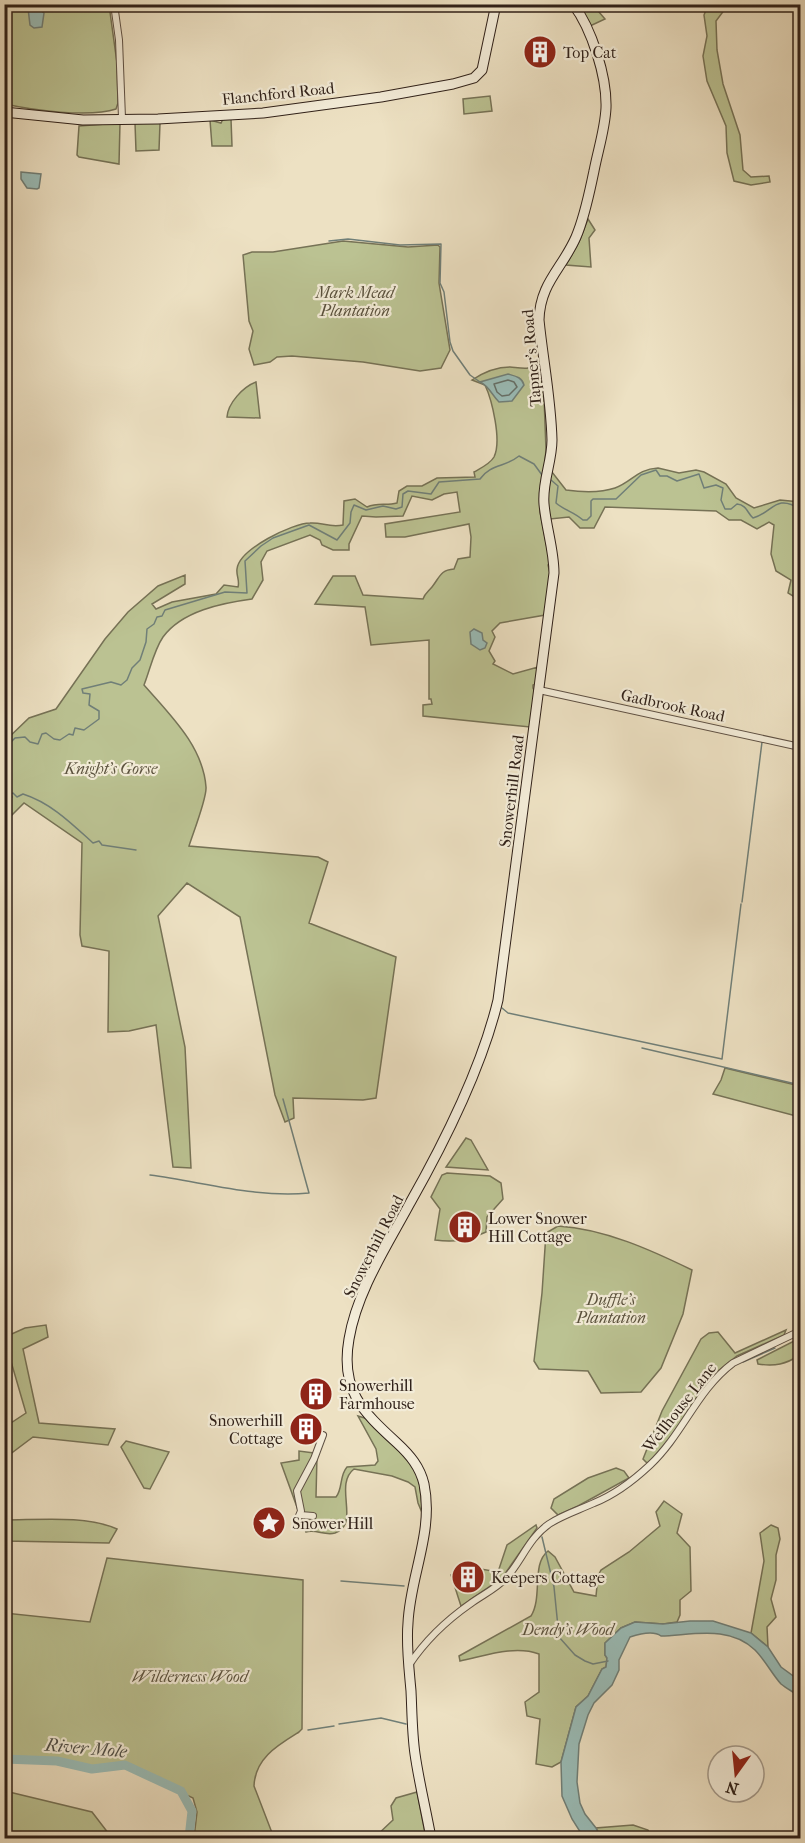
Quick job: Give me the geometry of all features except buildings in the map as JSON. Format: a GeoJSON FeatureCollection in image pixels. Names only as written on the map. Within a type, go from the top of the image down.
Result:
{"type":"FeatureCollection","features":[{"type":"Feature","properties":{"kind":"street"},"geometry":{"type":"LineString","coordinates":[[114,4],[119,40],[122,118]]}},
{"type":"Feature","properties":{"kind":"street","name":"Flanchford Road"},"geometry":{"type":"LineString","coordinates":[[4,112],[70,119],[158,119],[263,113],[392,95],[466,81],[474,78],[482,70],[496,4]]}},
{"type":"Feature","properties":{"kind":"street","name":"Tapner's Road"},"geometry":{"type":"LineString","coordinates":[[539,690],[554,573],[544,503],[545,482],[551,451],[551,431],[550,399],[539,307],[545,288],[569,251],[580,226],[589,196],[606,110],[604,88],[591,38],[573,4]]}},
{"type":"Feature","properties":{"kind":"street","name":"Gadbrook Road"},"geometry":{"type":"LineString","coordinates":[[539,690],[801,747]]}},
{"type":"Feature","properties":{"kind":"street","name":"Snowerhill Road"},"geometry":{"type":"LineString","coordinates":[[431,1839],[414,1753],[407,1643],[410,1601],[427,1516],[424,1485],[421,1474],[412,1459],[369,1417],[356,1400],[347,1374],[346,1362],[349,1338],[357,1310],[373,1271],[430,1168],[462,1099],[493,1022],[498,1000],[539,690]]}},
{"type":"Feature","properties":{"kind":"street","name":"Wellhouse Lane"},"geometry":{"type":"LineString","coordinates":[[409,1666],[422,1647],[451,1619],[506,1578],[541,1530],[563,1516],[596,1503],[615,1492],[650,1466],[676,1437],[707,1387],[723,1370],[801,1331]]}},
{"type":"Feature","properties":{"kind":"street"},"geometry":{"type":"LineString","coordinates":[[313,1516],[299,1517],[297,1491],[323,1435]]}},
{"type":"Feature","properties":{"kind":"street"},"geometry":{"type":"LineString","coordinates":[[407,1643],[422,1647]]}},
{"type":"Feature","properties":{"kind":"green space"},"geometry":{"type":"Polygon","coordinates":[[[4,5],[109,5],[117,63],[118,103],[116,109],[105,112],[76,113],[45,111],[5,104],[4,5]]]}},
{"type":"Feature","properties":{"kind":"green space"},"geometry":{"type":"Polygon","coordinates":[[[583,5],[593,5],[605,19],[590,26],[579,8],[583,5]]]}},
{"type":"Feature","properties":{"kind":"green space"},"geometry":{"type":"Polygon","coordinates":[[[708,5],[725,5],[725,9],[716,21],[717,50],[723,84],[740,135],[743,170],[751,177],[769,176],[770,182],[751,185],[734,181],[727,153],[726,126],[707,81],[703,56],[707,36],[704,15],[708,5]]]}},
{"type":"Feature","properties":{"kind":"green space"},"geometry":{"type":"Polygon","coordinates":[[[490,96],[492,111],[464,114],[463,99],[490,96]]]}},
{"type":"Feature","properties":{"kind":"green space"},"geometry":{"type":"Polygon","coordinates":[[[223,119],[231,119],[232,146],[212,146],[210,120],[221,123],[223,119]]]}},
{"type":"Feature","properties":{"kind":"green space"},"geometry":{"type":"Polygon","coordinates":[[[120,123],[119,164],[77,155],[79,126],[120,123]]]}},
{"type":"Feature","properties":{"kind":"green space"},"geometry":{"type":"Polygon","coordinates":[[[135,123],[160,123],[159,150],[136,151],[135,123]]]}},
{"type":"Feature","properties":{"kind":"green space"},"geometry":{"type":"Polygon","coordinates":[[[588,219],[595,230],[589,238],[591,267],[566,265],[579,242],[588,219]]]}},
{"type":"Feature","properties":{"kind":"green space","name":"Mark Mead Plantation"},"geometry":{"type":"Polygon","coordinates":[[[343,241],[408,247],[438,245],[440,247],[439,283],[450,350],[441,368],[420,371],[363,362],[292,356],[277,357],[270,362],[254,365],[249,349],[253,331],[249,321],[243,255],[343,241]]]}},
{"type":"Feature","properties":{"kind":"green space","name":"Knight's Gorse"},"geometry":{"type":"Polygon","coordinates":[[[539,365],[544,397],[546,450],[540,512],[550,563],[545,615],[500,623],[492,631],[495,637],[489,651],[495,661],[493,664],[513,674],[538,667],[536,684],[533,685],[535,692],[530,727],[423,716],[423,705],[432,704],[429,699],[429,640],[371,645],[365,607],[315,604],[333,576],[355,576],[363,595],[423,599],[441,575],[454,569],[458,559],[470,557],[469,524],[405,537],[386,537],[385,524],[460,512],[457,492],[444,494],[432,500],[412,496],[403,516],[362,516],[349,544],[349,550],[333,550],[322,545],[320,540],[310,535],[267,551],[261,562],[263,580],[252,599],[216,606],[192,615],[171,628],[157,648],[144,685],[184,732],[204,772],[206,792],[189,846],[318,857],[328,862],[309,923],[396,957],[376,1098],[363,1100],[293,1098],[294,1118],[285,1122],[275,1095],[240,917],[187,883],[158,916],[185,1047],[191,1168],[173,1167],[156,1025],[129,1031],[108,1032],[109,951],[82,946],[80,935],[82,843],[24,803],[5,822],[5,741],[29,718],[56,709],[105,639],[128,612],[158,586],[185,575],[185,584],[152,604],[156,609],[172,602],[216,594],[224,585],[238,587],[237,569],[247,553],[268,538],[302,524],[343,525],[344,501],[355,499],[367,507],[393,504],[397,503],[399,491],[407,486],[422,486],[437,478],[475,477],[474,472],[488,464],[494,457],[497,431],[485,385],[472,380],[485,372],[499,368],[528,368],[539,365]]]}},
{"type":"Feature","properties":{"kind":"green space"},"geometry":{"type":"Polygon","coordinates":[[[256,382],[260,418],[227,417],[230,406],[237,396],[256,382]]]}},
{"type":"Feature","properties":{"kind":"green space"},"geometry":{"type":"Polygon","coordinates":[[[658,468],[679,473],[696,470],[704,472],[726,484],[736,498],[754,508],[780,500],[800,502],[800,597],[796,598],[788,593],[791,580],[776,571],[771,554],[774,525],[769,522],[757,529],[741,520],[729,520],[716,511],[605,507],[594,528],[580,528],[569,517],[550,519],[546,492],[552,472],[566,490],[590,492],[615,488],[640,473],[658,468]]]}},
{"type":"Feature","properties":{"kind":"green space"},"geometry":{"type":"Polygon","coordinates":[[[725,1068],[800,1086],[800,1117],[713,1094],[725,1068]]]}},
{"type":"Feature","properties":{"kind":"green space"},"geometry":{"type":"Polygon","coordinates":[[[466,1138],[471,1140],[488,1170],[446,1167],[466,1138]]]}},
{"type":"Feature","properties":{"kind":"green space"},"geometry":{"type":"Polygon","coordinates":[[[447,1173],[490,1176],[501,1183],[503,1199],[487,1217],[486,1232],[461,1240],[435,1240],[440,1209],[431,1197],[442,1175],[447,1173]]]}},
{"type":"Feature","properties":{"kind":"green space","name":"Duffle's Plantation"},"geometry":{"type":"Polygon","coordinates":[[[558,1226],[610,1236],[644,1248],[692,1270],[683,1314],[661,1368],[641,1392],[601,1393],[588,1371],[539,1369],[534,1361],[546,1233],[558,1226]]]}},
{"type":"Feature","properties":{"kind":"green space"},"geometry":{"type":"Polygon","coordinates":[[[46,1325],[48,1337],[23,1349],[39,1423],[115,1429],[108,1445],[33,1437],[5,1458],[5,1427],[26,1413],[10,1358],[5,1356],[5,1337],[25,1328],[46,1325]]]}},
{"type":"Feature","properties":{"kind":"green space"},"geometry":{"type":"Polygon","coordinates":[[[786,1330],[784,1335],[737,1356],[713,1375],[678,1430],[651,1460],[647,1463],[643,1459],[662,1411],[701,1339],[709,1333],[718,1332],[735,1353],[786,1330]]]}},
{"type":"Feature","properties":{"kind":"green space"},"geometry":{"type":"Polygon","coordinates":[[[800,1338],[800,1355],[780,1364],[758,1364],[757,1360],[800,1338]]]}},
{"type":"Feature","properties":{"kind":"green space"},"geometry":{"type":"Polygon","coordinates":[[[358,1416],[368,1419],[418,1470],[423,1515],[415,1487],[408,1482],[392,1476],[354,1469],[348,1476],[346,1484],[347,1513],[342,1528],[331,1534],[306,1532],[281,1463],[299,1460],[299,1451],[314,1453],[317,1456],[316,1497],[336,1497],[347,1467],[375,1465],[378,1461],[376,1449],[358,1416]]]}},
{"type":"Feature","properties":{"kind":"green space"},"geometry":{"type":"Polygon","coordinates":[[[126,1441],[169,1452],[150,1489],[144,1488],[121,1447],[126,1441]]]}},
{"type":"Feature","properties":{"kind":"green space"},"geometry":{"type":"Polygon","coordinates":[[[616,1468],[624,1471],[629,1478],[558,1515],[551,1508],[554,1499],[588,1478],[616,1468]]]}},
{"type":"Feature","properties":{"kind":"green space","name":"Dendy's Wood"},"geometry":{"type":"Polygon","coordinates":[[[664,1501],[682,1514],[677,1533],[690,1547],[691,1591],[680,1600],[680,1615],[677,1622],[663,1624],[635,1622],[621,1628],[605,1643],[606,1667],[602,1669],[588,1696],[576,1707],[561,1762],[552,1767],[536,1764],[540,1719],[527,1716],[525,1702],[539,1692],[539,1654],[510,1651],[460,1661],[459,1656],[531,1616],[536,1600],[540,1564],[548,1551],[555,1557],[574,1592],[596,1596],[598,1576],[601,1570],[629,1552],[660,1526],[656,1512],[664,1501]]]}},
{"type":"Feature","properties":{"kind":"green space"},"geometry":{"type":"Polygon","coordinates":[[[4,1520],[77,1520],[117,1529],[109,1543],[5,1541],[4,1520]]]}},
{"type":"Feature","properties":{"kind":"green space"},"geometry":{"type":"Polygon","coordinates":[[[536,1525],[537,1528],[502,1578],[461,1606],[451,1575],[469,1567],[498,1572],[507,1545],[536,1525]]]}},
{"type":"Feature","properties":{"kind":"green space"},"geometry":{"type":"Polygon","coordinates":[[[771,1525],[778,1528],[780,1539],[776,1555],[776,1580],[771,1599],[776,1617],[767,1627],[768,1647],[751,1633],[764,1561],[760,1533],[771,1525]]]}},
{"type":"Feature","properties":{"kind":"green space","name":"Wilderness Wood"},"geometry":{"type":"Polygon","coordinates":[[[107,1558],[303,1580],[302,1729],[269,1753],[255,1776],[254,1786],[274,1838],[194,1838],[197,1812],[193,1798],[125,1765],[92,1769],[57,1761],[5,1759],[5,1613],[90,1622],[107,1558]]]}},
{"type":"Feature","properties":{"kind":"green space"},"geometry":{"type":"Polygon","coordinates":[[[5,1791],[92,1812],[112,1838],[5,1838],[5,1791]]]}},
{"type":"Feature","properties":{"kind":"green space"},"geometry":{"type":"Polygon","coordinates":[[[417,1792],[426,1838],[376,1838],[393,1820],[391,1806],[396,1798],[417,1792]]]}},
{"type":"Feature","properties":{"kind":"green space"},"geometry":{"type":"Polygon","coordinates":[[[633,1825],[648,1830],[651,1838],[601,1838],[596,1828],[633,1825]]]}},
{"type":"Feature","properties":{"kind":"water"},"geometry":{"type":"Polygon","coordinates":[[[32,5],[39,5],[40,10],[44,13],[42,27],[34,28],[30,25],[28,8],[32,5]]]}},
{"type":"Feature","properties":{"kind":"water"},"geometry":{"type":"Polygon","coordinates":[[[21,172],[41,174],[39,188],[27,188],[21,179],[21,172]]]}},
{"type":"Feature","properties":{"kind":"water"},"geometry":{"type":"Polygon","coordinates":[[[508,374],[516,376],[524,385],[512,401],[499,402],[480,382],[508,374]]]}},
{"type":"Feature","properties":{"kind":"water"},"geometry":{"type":"Polygon","coordinates":[[[474,629],[482,633],[483,640],[487,643],[485,648],[480,650],[471,644],[470,632],[474,629]]]}},
{"type":"Feature","properties":{"kind":"water"},"geometry":{"type":"Polygon","coordinates":[[[713,1621],[751,1633],[768,1647],[781,1667],[800,1681],[800,1697],[781,1684],[755,1650],[734,1637],[710,1633],[661,1636],[650,1633],[630,1637],[619,1660],[619,1670],[612,1685],[594,1703],[579,1744],[577,1782],[580,1803],[601,1838],[584,1838],[572,1819],[562,1796],[561,1762],[576,1707],[588,1696],[602,1669],[606,1667],[605,1643],[621,1628],[635,1622],[663,1624],[713,1621]]]}},
{"type":"Feature","properties":{"kind":"waterway"},"geometry":{"type":"LineString","coordinates":[[329,241],[348,239],[400,245],[441,244],[440,283],[444,292],[450,342],[453,351],[470,375],[480,382]]}},
{"type":"Feature","properties":{"kind":"waterway"},"geometry":{"type":"LineString","coordinates":[[4,749],[15,738],[25,737],[30,742],[38,744],[42,734],[46,733],[60,740],[69,734],[73,735],[75,728],[84,730],[99,719],[99,711],[89,705],[90,694],[83,693],[82,689],[111,682],[121,685],[127,680],[132,668],[140,660],[146,642],[147,629],[154,624],[157,617],[162,616],[165,610],[225,592],[247,593],[245,561],[273,538],[309,525],[337,540],[350,523],[354,505],[366,510],[383,506],[396,509],[402,507],[403,494],[408,491],[431,494],[439,482],[480,479],[493,468],[519,456],[534,464],[542,475]]}},
{"type":"Feature","properties":{"kind":"waterway"},"geometry":{"type":"LineString","coordinates":[[551,480],[558,486],[556,503],[583,520],[591,516],[593,499],[616,499],[641,475],[656,470],[660,476],[667,476],[677,481],[699,474],[704,488],[716,485],[723,488],[721,500],[725,509],[731,509],[737,504],[745,508],[753,518],[779,503],[800,509]]}},
{"type":"Feature","properties":{"kind":"waterway"},"geometry":{"type":"LineString","coordinates":[[742,902],[762,742]]}},
{"type":"Feature","properties":{"kind":"waterway"},"geometry":{"type":"LineString","coordinates":[[4,798],[11,799],[10,794],[13,793],[17,797],[23,794],[60,814],[93,843],[99,841],[102,845],[136,850]]}},
{"type":"Feature","properties":{"kind":"waterway"},"geometry":{"type":"LineString","coordinates":[[502,1008],[508,1013],[722,1059],[741,904]]}},
{"type":"Feature","properties":{"kind":"waterway"},"geometry":{"type":"LineString","coordinates":[[642,1048],[800,1085]]}},
{"type":"Feature","properties":{"kind":"waterway"},"geometry":{"type":"LineString","coordinates":[[150,1175],[249,1191],[309,1193],[283,1099]]}},
{"type":"Feature","properties":{"kind":"waterway"},"geometry":{"type":"LineString","coordinates":[[743,1362],[775,1348]]}},
{"type":"Feature","properties":{"kind":"waterway"},"geometry":{"type":"LineString","coordinates":[[542,1537],[554,1587],[559,1637],[575,1655],[585,1661],[593,1664],[608,1661]]}},
{"type":"Feature","properties":{"kind":"waterway"},"geometry":{"type":"LineString","coordinates":[[341,1581],[404,1586]]}},
{"type":"Feature","properties":{"kind":"waterway"},"geometry":{"type":"LineString","coordinates":[[339,1724],[381,1718],[406,1724]]}},
{"type":"Feature","properties":{"kind":"waterway"},"geometry":{"type":"LineString","coordinates":[[308,1730],[334,1726]]}},
{"type":"Feature","properties":{"kind":"waterway","name":"River Mole"},"geometry":{"type":"LineString","coordinates":[[4,1759],[57,1761],[92,1769],[125,1765],[181,1791],[192,1811],[189,1838]]}},
{"type":"Feature","properties":{"kind":"place","name":"Top Cat"},"geometry":{"type":"Point","coordinates":[540,52]}},
{"type":"Feature","properties":{"kind":"place","name":"Lower Snower Hill Cottage"},"geometry":{"type":"Point","coordinates":[465,1227]}},
{"type":"Feature","properties":{"kind":"place","name":"Snowerhill Farmhouse"},"geometry":{"type":"Point","coordinates":[316,1394]}},
{"type":"Feature","properties":{"kind":"place","name":"Snowerhill Cottage"},"geometry":{"type":"Point","coordinates":[306,1429]}},
{"type":"Feature","properties":{"kind":"place","name":"Snower Hill"},"geometry":{"type":"Point","coordinates":[269,1523]}},
{"type":"Feature","properties":{"kind":"place","name":"Keepers Cottage"},"geometry":{"type":"Point","coordinates":[468,1577]}}]}
